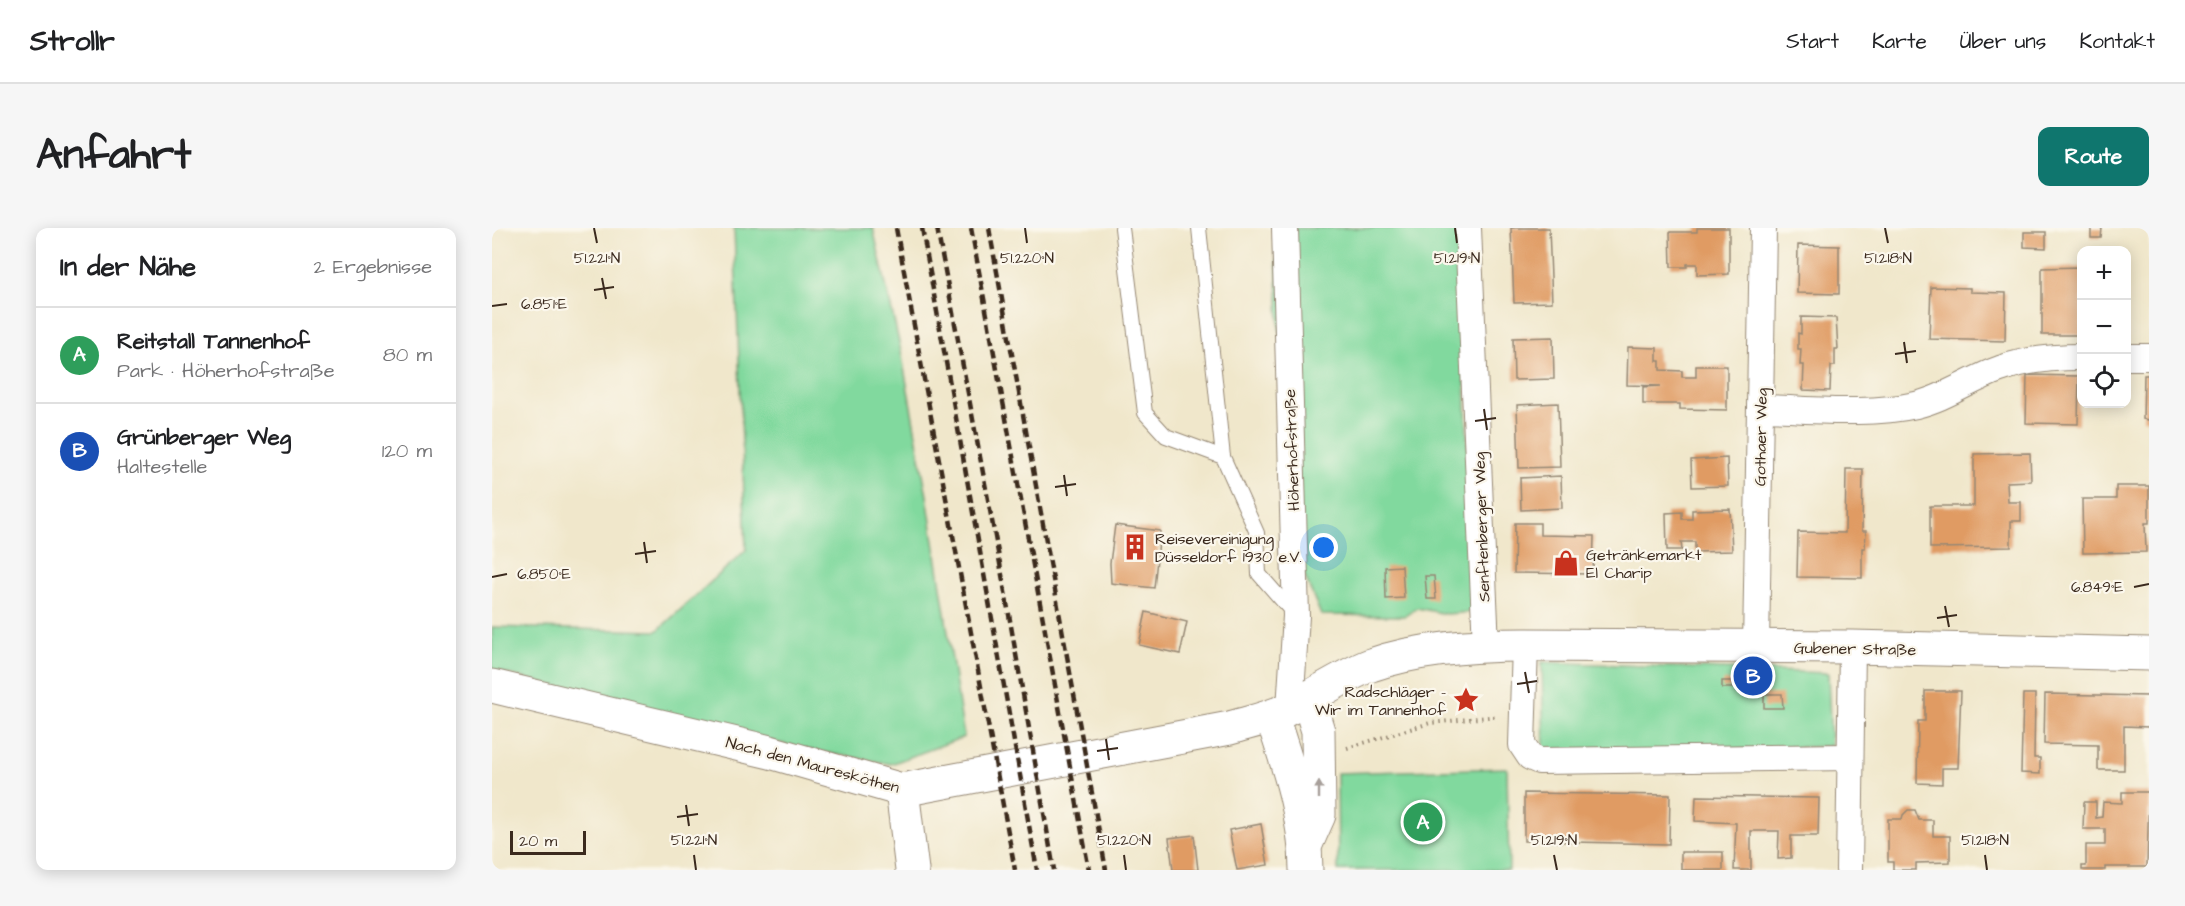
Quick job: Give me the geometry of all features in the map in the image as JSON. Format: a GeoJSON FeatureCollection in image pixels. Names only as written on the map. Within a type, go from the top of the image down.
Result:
{"type":"FeatureCollection","features":[{"type":"Feature","properties":{"kind":"street","name":"Höherhofstraße"},"geometry":{"type":"LineString","coordinates":[[1285,228],[1296,616],[1287,762],[1306,858]]}},
{"type":"Feature","properties":{"kind":"street","name":"Senftenberger Weg"},"geometry":{"type":"LineString","coordinates":[[1468,228],[1486,646]]}},
{"type":"Feature","properties":{"kind":"street","name":"Gothaer Weg"},"geometry":{"type":"LineString","coordinates":[[1756,647],[1763,228]]}},
{"type":"Feature","properties":{"kind":"street"},"geometry":{"type":"LineString","coordinates":[[1760,408],[1881,411],[1937,399],[2000,369],[2031,360],[2077,357]]}},
{"type":"Feature","properties":{"kind":"street"},"geometry":{"type":"LineString","coordinates":[[2131,357],[2149,357]]}},
{"type":"Feature","properties":{"kind":"street"},"geometry":{"type":"LineString","coordinates":[[1525,645],[1522,745],[1530,757],[1539,761],[1850,757]]}},
{"type":"Feature","properties":{"kind":"street","name":"Gubener Straße"},"geometry":{"type":"LineString","coordinates":[[1290,707],[1371,665],[1436,651],[1486,646],[1852,647],[2149,654]]}},
{"type":"Feature","properties":{"kind":"street"},"geometry":{"type":"LineString","coordinates":[[1849,870],[1852,647]]}},
{"type":"Feature","properties":{"kind":"street","name":"Nach den Mauresköthen"},"geometry":{"type":"LineString","coordinates":[[492,686],[770,752],[902,790],[1203,734],[1290,707]]}},
{"type":"Feature","properties":{"kind":"street","name":"Höherhofstraße"},"geometry":{"type":"LineString","coordinates":[[1290,707],[1318,731],[1319,815],[1306,858]]}},
{"type":"Feature","properties":{"kind":"street"},"geometry":{"type":"LineString","coordinates":[[902,790],[912,870]]}},
{"type":"Feature","properties":{"kind":"lane"},"geometry":{"type":"LineString","coordinates":[[1122,228],[1145,413],[1166,436],[1223,457]]}},
{"type":"Feature","properties":{"kind":"lane"},"geometry":{"type":"LineString","coordinates":[[1199,228],[1223,457],[1257,533],[1259,574],[1296,616]]}},
{"type":"Feature","properties":{"kind":"path"},"geometry":{"type":"LineString","coordinates":[[1319,756],[1430,723],[1522,714]]}},
{"type":"Feature","properties":{"kind":"green space"},"geometry":{"type":"Polygon","coordinates":[[[734,228],[873,228],[901,351],[927,496],[964,737],[891,764],[799,748],[492,670],[492,627],[657,631],[746,550],[734,228]]]}},
{"type":"Feature","properties":{"kind":"green space"},"geometry":{"type":"Polygon","coordinates":[[[1275,228],[1460,228],[1473,612],[1446,614],[1417,608],[1405,616],[1321,615],[1288,536],[1275,228]]]}},
{"type":"Feature","properties":{"kind":"green space"},"geometry":{"type":"Polygon","coordinates":[[[1542,662],[1828,673],[1831,746],[1544,757],[1542,662]]]}},
{"type":"Feature","properties":{"kind":"green space"},"geometry":{"type":"Polygon","coordinates":[[[1507,768],[1509,870],[1338,870],[1337,773],[1507,768]]]}},
{"type":"Feature","properties":{"kind":"building"},"geometry":{"type":"Polygon","coordinates":[[[1511,228],[1549,228],[1552,302],[1514,303],[1511,228]]]}},
{"type":"Feature","properties":{"kind":"building"},"geometry":{"type":"Polygon","coordinates":[[[1697,228],[1729,228],[1729,274],[1697,275],[1697,264],[1687,264],[1687,267],[1671,267],[1670,232],[1697,232],[1697,228]]]}},
{"type":"Feature","properties":{"kind":"building"},"geometry":{"type":"Polygon","coordinates":[[[2091,228],[2102,228],[2101,238],[2091,238],[2091,228]]]}},
{"type":"Feature","properties":{"kind":"building"},"geometry":{"type":"Polygon","coordinates":[[[2024,232],[2046,232],[2046,248],[2024,247],[2024,232]]]}},
{"type":"Feature","properties":{"kind":"building"},"geometry":{"type":"Polygon","coordinates":[[[1798,245],[1839,246],[1839,294],[1797,293],[1798,245]]]}},
{"type":"Feature","properties":{"kind":"building"},"geometry":{"type":"Polygon","coordinates":[[[2077,267],[2077,335],[2042,335],[2042,268],[2077,267]]]}},
{"type":"Feature","properties":{"kind":"building"},"geometry":{"type":"Polygon","coordinates":[[[1931,287],[1970,288],[1970,292],[2006,293],[2005,341],[1929,339],[1931,287]]]}},
{"type":"Feature","properties":{"kind":"building"},"geometry":{"type":"Polygon","coordinates":[[[1801,317],[1836,318],[1838,349],[1835,349],[1835,366],[1831,366],[1830,391],[1803,390],[1804,365],[1800,365],[1801,349],[1798,349],[1801,317]]]}},
{"type":"Feature","properties":{"kind":"building"},"geometry":{"type":"Polygon","coordinates":[[[1553,337],[1554,379],[1514,380],[1513,338],[1553,337]]]}},
{"type":"Feature","properties":{"kind":"building"},"geometry":{"type":"Polygon","coordinates":[[[1628,347],[1657,348],[1660,370],[1682,371],[1682,377],[1696,377],[1696,366],[1727,366],[1727,410],[1680,409],[1680,404],[1643,404],[1643,387],[1660,386],[1627,385],[1628,347]]]}},
{"type":"Feature","properties":{"kind":"building"},"geometry":{"type":"Polygon","coordinates":[[[2027,375],[2077,376],[2078,424],[2026,423],[2027,375]]]}},
{"type":"Feature","properties":{"kind":"building"},"geometry":{"type":"Polygon","coordinates":[[[2144,375],[2149,375],[2149,420],[2143,419],[2144,375]]]}},
{"type":"Feature","properties":{"kind":"building"},"geometry":{"type":"Polygon","coordinates":[[[1558,403],[1560,467],[1519,468],[1517,405],[1558,403]]]}},
{"type":"Feature","properties":{"kind":"building"},"geometry":{"type":"Polygon","coordinates":[[[2030,453],[2031,481],[2007,482],[2008,502],[2021,502],[2021,521],[2011,521],[2011,547],[1930,548],[1930,506],[1974,506],[1974,454],[2030,453]]]}},
{"type":"Feature","properties":{"kind":"building"},"geometry":{"type":"Polygon","coordinates":[[[1727,458],[1728,486],[1692,487],[1691,460],[1727,458]]]}},
{"type":"Feature","properties":{"kind":"building"},"geometry":{"type":"Polygon","coordinates":[[[1846,469],[1863,469],[1862,531],[1866,531],[1865,548],[1862,548],[1862,578],[1797,577],[1798,532],[1845,533],[1846,469]]]}},
{"type":"Feature","properties":{"kind":"building"},"geometry":{"type":"Polygon","coordinates":[[[1561,476],[1562,508],[1521,510],[1520,478],[1561,476]]]}},
{"type":"Feature","properties":{"kind":"building"},"geometry":{"type":"Polygon","coordinates":[[[2116,486],[2149,486],[2149,523],[2145,523],[2146,552],[2083,553],[2082,499],[2116,499],[2116,486]]]}},
{"type":"Feature","properties":{"kind":"building"},"geometry":{"type":"Polygon","coordinates":[[[1730,509],[1732,551],[1695,552],[1695,542],[1681,542],[1682,550],[1667,550],[1666,513],[1682,512],[1682,519],[1692,519],[1692,510],[1730,509]]]}},
{"type":"Feature","properties":{"kind":"building"},"geometry":{"type":"Polygon","coordinates":[[[1515,523],[1540,523],[1540,535],[1594,536],[1593,574],[1514,573],[1515,523]]]}},
{"type":"Feature","properties":{"kind":"building","name":"Reisevereinigung Düsseldorf 1930 e.V."},"geometry":{"type":"Polygon","coordinates":[[[1115,525],[1160,531],[1154,588],[1111,583],[1110,563],[1115,525]]]}},
{"type":"Feature","properties":{"kind":"building"},"geometry":{"type":"Polygon","coordinates":[[[1402,566],[1404,598],[1386,599],[1385,567],[1402,566]]]}},
{"type":"Feature","properties":{"kind":"building"},"geometry":{"type":"Polygon","coordinates":[[[1425,576],[1434,576],[1436,599],[1427,599],[1425,576]]]}},
{"type":"Feature","properties":{"kind":"building"},"geometry":{"type":"Polygon","coordinates":[[[1146,612],[1187,622],[1180,654],[1139,645],[1146,612]]]}},
{"type":"Feature","properties":{"kind":"building"},"geometry":{"type":"Polygon","coordinates":[[[1722,681],[1738,681],[1738,688],[1722,688],[1722,681]]]}},
{"type":"Feature","properties":{"kind":"building"},"geometry":{"type":"Polygon","coordinates":[[[1925,691],[1961,691],[1958,768],[1942,768],[1942,784],[1917,783],[1918,721],[1925,721],[1925,691]]]}},
{"type":"Feature","properties":{"kind":"building"},"geometry":{"type":"Polygon","coordinates":[[[1764,694],[1782,694],[1783,708],[1764,708],[1764,694]]]}},
{"type":"Feature","properties":{"kind":"building"},"geometry":{"type":"Polygon","coordinates":[[[2023,694],[2035,694],[2034,758],[2040,758],[2040,774],[2021,773],[2023,694]]]}},
{"type":"Feature","properties":{"kind":"building"},"geometry":{"type":"Polygon","coordinates":[[[2045,694],[2149,696],[2149,727],[2124,726],[2124,770],[2098,770],[2098,745],[2044,744],[2045,694]]]}},
{"type":"Feature","properties":{"kind":"building"},"geometry":{"type":"Polygon","coordinates":[[[2122,792],[2149,792],[2147,867],[2105,867],[2105,870],[2082,870],[2082,866],[2086,866],[2086,845],[2105,845],[2105,829],[2083,829],[2084,802],[2096,802],[2096,818],[2102,817],[2103,802],[2122,803],[2122,792]]]}},
{"type":"Feature","properties":{"kind":"building"},"geometry":{"type":"Polygon","coordinates":[[[1524,793],[1670,795],[1669,844],[1524,841],[1524,793]]]}},
{"type":"Feature","properties":{"kind":"building"},"geometry":{"type":"Polygon","coordinates":[[[1696,796],[1819,798],[1818,836],[1791,836],[1791,858],[1778,859],[1779,831],[1751,831],[1751,870],[1734,870],[1736,823],[1695,821],[1696,796]]]}},
{"type":"Feature","properties":{"kind":"building"},"geometry":{"type":"Polygon","coordinates":[[[1908,810],[1915,810],[1919,820],[1933,820],[1933,836],[1950,836],[1950,862],[1916,863],[1916,870],[1893,870],[1893,862],[1888,862],[1888,819],[1902,819],[1908,810]]]}},
{"type":"Feature","properties":{"kind":"building"},"geometry":{"type":"Polygon","coordinates":[[[1261,824],[1268,865],[1237,870],[1229,830],[1261,824]]]}},
{"type":"Feature","properties":{"kind":"building"},"geometry":{"type":"Polygon","coordinates":[[[1194,835],[1198,870],[1173,870],[1169,838],[1194,835]]]}},
{"type":"Feature","properties":{"kind":"building"},"geometry":{"type":"Polygon","coordinates":[[[1681,852],[1723,852],[1723,870],[1681,870],[1681,852]]]}},
{"type":"Feature","properties":{"kind":"railway"},"geometry":{"type":"LineString","coordinates":[[896,228],[1015,870]]}},
{"type":"Feature","properties":{"kind":"railway"},"geometry":{"type":"LineString","coordinates":[[922,228],[1037,870]]}},
{"type":"Feature","properties":{"kind":"railway"},"geometry":{"type":"LineString","coordinates":[[937,228],[999,558],[1054,870]]}},
{"type":"Feature","properties":{"kind":"railway"},"geometry":{"type":"LineString","coordinates":[[971,228],[1089,870]]}},
{"type":"Feature","properties":{"kind":"railway"},"geometry":{"type":"LineString","coordinates":[[989,228],[1106,870]]}},
{"type":"Feature","properties":{"kind":"place","name":"Reisevereinigung Düsseldorf 1930 e.V."},"geometry":{"type":"Point","coordinates":[1135,547]}},
{"type":"Feature","properties":{"kind":"place","name":"Getränkemarkt El Charip"},"geometry":{"type":"Point","coordinates":[1566,563]}},
{"type":"Feature","properties":{"kind":"place","name":"Grünberger Weg"},"geometry":{"type":"Point","coordinates":[1753,676]}},
{"type":"Feature","properties":{"kind":"place","name":"Radschläger - Wir im Tannenhof"},"geometry":{"type":"Point","coordinates":[1466,700]}},
{"type":"Feature","properties":{"kind":"place","name":"Reitstall Tannenhof"},"geometry":{"type":"Point","coordinates":[1423,822]}}]}
